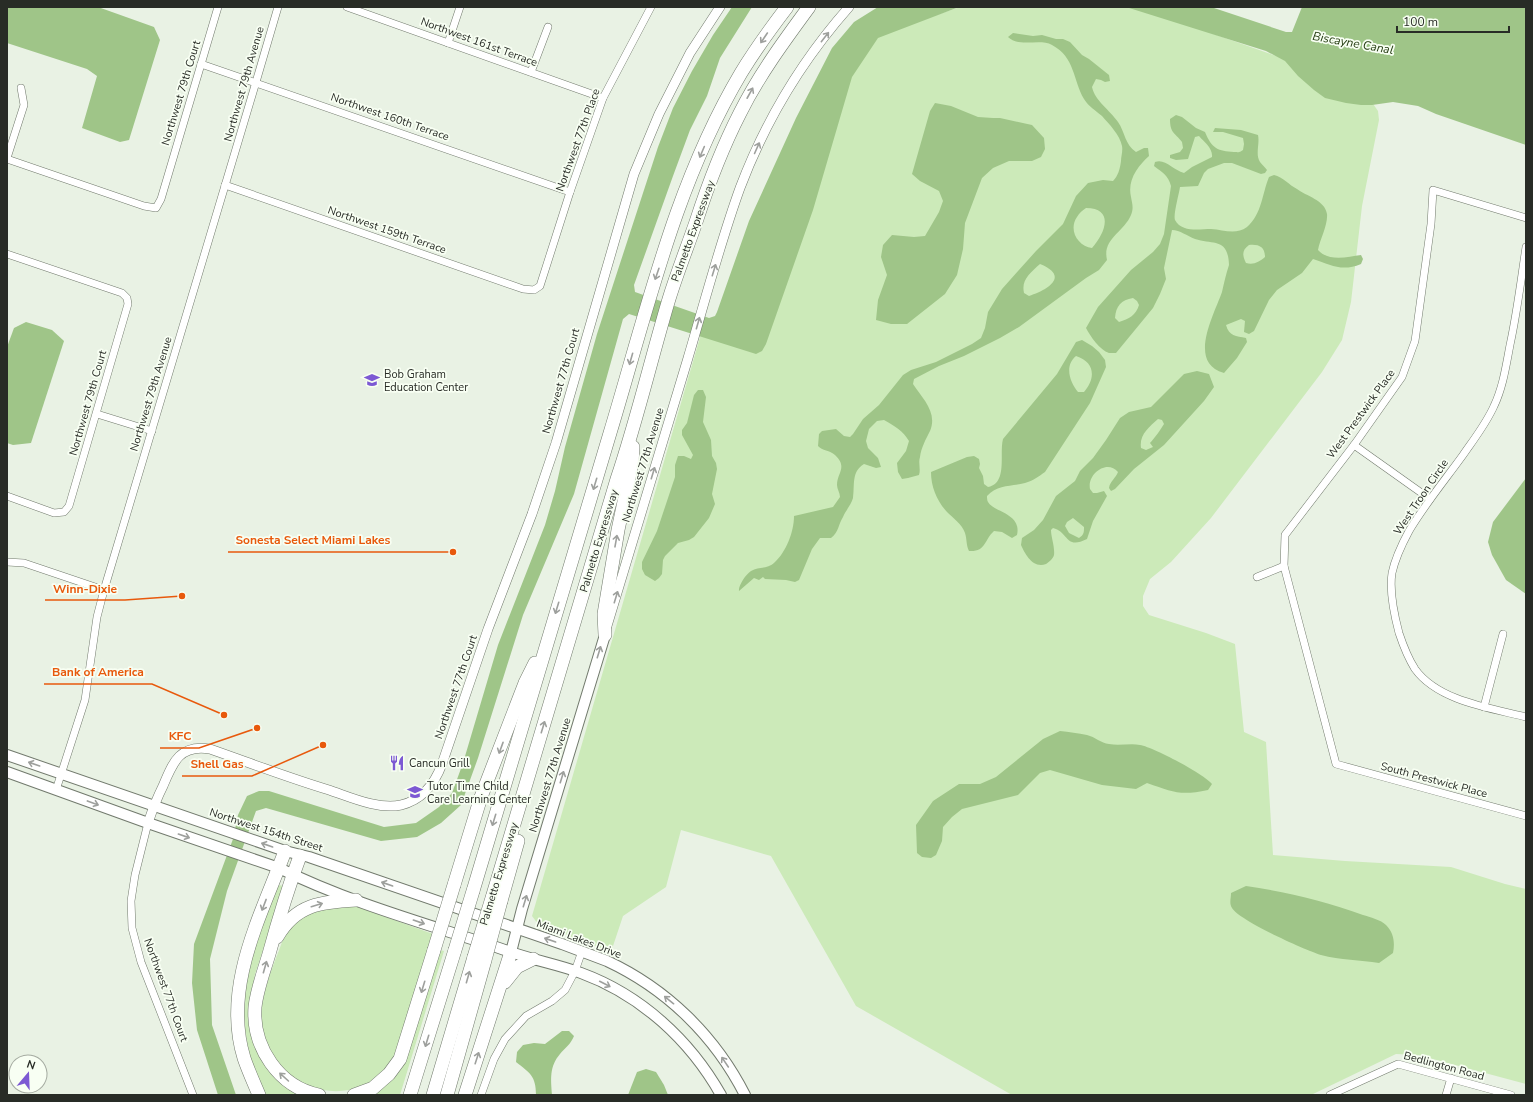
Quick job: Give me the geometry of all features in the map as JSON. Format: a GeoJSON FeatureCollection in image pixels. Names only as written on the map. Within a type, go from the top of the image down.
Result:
{"type":"FeatureCollection","features":[{"type":"Feature","properties":{"kind":"highway","name":"Palmetto Expressway"},"geometry":{"type":"LineString","coordinates":[[410,1095],[473,891],[613,424],[650,292],[685,192],[724,105],[741,73],[787,7]]}},
{"type":"Feature","properties":{"kind":"highway","name":"Palmetto Expressway"},"geometry":{"type":"LineString","coordinates":[[434,1095],[480,959],[536,751],[633,430],[669,298],[722,151],[739,113],[758,80],[783,42],[809,7]]}},
{"type":"Feature","properties":{"kind":"highway"},"geometry":{"type":"LineString","coordinates":[[605,634],[604,614],[632,464],[633,430]]}},
{"type":"Feature","properties":{"kind":"highway"},"geometry":{"type":"LineString","coordinates":[[354,1095],[373,1088],[389,1074],[400,1059],[481,797],[525,682],[549,635]]}},
{"type":"Feature","properties":{"kind":"highway"},"geometry":{"type":"LineString","coordinates":[[259,1095],[244,1057],[239,1028],[239,998],[242,975],[249,944],[285,851]]}},
{"type":"Feature","properties":{"kind":"highway"},"geometry":{"type":"LineString","coordinates":[[300,856],[276,926],[260,985],[255,1008],[256,1027],[261,1046],[270,1064],[287,1080],[308,1093],[318,1095]]}},
{"type":"Feature","properties":{"kind":"highway"},"geometry":{"type":"LineString","coordinates":[[270,949],[286,924],[304,910],[324,902],[356,900]]}},
{"type":"Feature","properties":{"kind":"highway"},"geometry":{"type":"LineString","coordinates":[[465,1095],[511,952]]}},
{"type":"Feature","properties":{"kind":"highway"},"geometry":{"type":"LineString","coordinates":[[447,1095],[480,959]]}},
{"type":"Feature","properties":{"kind":"highway"},"geometry":{"type":"LineString","coordinates":[[501,986],[518,967],[533,959]]}},
{"type":"Feature","properties":{"kind":"main road","name":"Northwest 77th Avenue"},"geometry":{"type":"LineString","coordinates":[[511,952],[605,634]]}},
{"type":"Feature","properties":{"kind":"main road","name":"Northwest 154th Street"},"geometry":{"type":"LineString","coordinates":[[7,755],[227,830],[249,839],[300,856],[309,857],[517,929]]}},
{"type":"Feature","properties":{"kind":"main road"},"geometry":{"type":"LineString","coordinates":[[7,772],[148,824],[279,868],[356,900],[511,952],[575,971],[614,988],[653,1014],[671,1030],[689,1048],[721,1095]]}},
{"type":"Feature","properties":{"kind":"main road","name":"Miami Lakes Drive"},"geometry":{"type":"LineString","coordinates":[[517,929],[607,961],[628,971],[651,986],[693,1021],[719,1052],[745,1095]]}},
{"type":"Feature","properties":{"kind":"street","name":"Northwest 79th Court"},"geometry":{"type":"LineString","coordinates":[[7,159],[144,206],[156,208],[161,199],[218,7]]}},
{"type":"Feature","properties":{"kind":"street","name":"Northwest 79th Avenue"},"geometry":{"type":"LineString","coordinates":[[56,790],[85,700],[97,617],[104,590],[278,7]]}},
{"type":"Feature","properties":{"kind":"street","name":"Northwest 161st Terrace"},"geometry":{"type":"LineString","coordinates":[[347,7],[365,10],[448,43],[603,98]]}},
{"type":"Feature","properties":{"kind":"street"},"geometry":{"type":"LineString","coordinates":[[448,43],[460,7]]}},
{"type":"Feature","properties":{"kind":"street","name":"Northwest 77th Place"},"geometry":{"type":"LineString","coordinates":[[540,286],[570,192],[603,98],[651,7]]}},
{"type":"Feature","properties":{"kind":"street","name":"Northwest 77th Court"},"geometry":{"type":"LineString","coordinates":[[193,1095],[141,962],[132,928],[131,901],[135,875],[154,806],[172,764],[175,759],[187,750],[203,748],[210,749],[343,795],[384,806],[399,806],[412,802],[424,793],[432,784],[442,764],[488,629],[532,514],[556,444],[634,174],[659,114],[690,53],[720,7]]}},
{"type":"Feature","properties":{"kind":"street","name":"Northwest 77th Avenue"},"geometry":{"type":"LineString","coordinates":[[605,634],[703,307],[741,186],[775,114],[800,72],[817,47],[849,7]]}},
{"type":"Feature","properties":{"kind":"street"},"geometry":{"type":"LineString","coordinates":[[531,72],[548,27]]}},
{"type":"Feature","properties":{"kind":"street","name":"Northwest 160th Terrace"},"geometry":{"type":"LineString","coordinates":[[201,64],[570,192]]}},
{"type":"Feature","properties":{"kind":"street"},"geometry":{"type":"LineString","coordinates":[[7,159],[24,105],[21,88]]}},
{"type":"Feature","properties":{"kind":"street","name":"Northwest 159th Terrace"},"geometry":{"type":"LineString","coordinates":[[225,185],[523,289],[534,290],[540,286]]}},
{"type":"Feature","properties":{"kind":"street","name":"West Prestwick Place"},"geometry":{"type":"LineString","coordinates":[[1336,764],[1284,566],[1285,535],[1354,445],[1402,378],[1415,341],[1431,224],[1433,190],[1526,218]]}},
{"type":"Feature","properties":{"kind":"street","name":"West Troon Circle"},"geometry":{"type":"LineString","coordinates":[[1526,247],[1515,319],[1503,382],[1494,407],[1477,435],[1430,499],[1401,546],[1392,573],[1394,615],[1409,659],[1415,669],[1443,693],[1484,707],[1526,717]]}},
{"type":"Feature","properties":{"kind":"street","name":"Northwest 79th Court"},"geometry":{"type":"LineString","coordinates":[[7,254],[122,293],[127,298],[128,304],[69,506],[64,512],[54,513],[7,496]]}},
{"type":"Feature","properties":{"kind":"street"},"geometry":{"type":"LineString","coordinates":[[97,414],[152,431]]}},
{"type":"Feature","properties":{"kind":"street"},"geometry":{"type":"LineString","coordinates":[[1354,445],[1430,499]]}},
{"type":"Feature","properties":{"kind":"street"},"geometry":{"type":"LineString","coordinates":[[7,562],[24,563],[104,590]]}},
{"type":"Feature","properties":{"kind":"street"},"geometry":{"type":"LineString","coordinates":[[1257,577],[1284,566]]}},
{"type":"Feature","properties":{"kind":"street"},"geometry":{"type":"LineString","coordinates":[[1484,707],[1503,634]]}},
{"type":"Feature","properties":{"kind":"street","name":"South Prestwick Place"},"geometry":{"type":"LineString","coordinates":[[1336,764],[1526,816]]}},
{"type":"Feature","properties":{"kind":"street"},"geometry":{"type":"LineString","coordinates":[[481,1095],[494,1059],[507,1036],[528,1015],[552,1001],[566,988],[575,971],[582,951]]}},
{"type":"Feature","properties":{"kind":"street","name":"Bedlington Road"},"geometry":{"type":"LineString","coordinates":[[1330,1095],[1398,1064],[1511,1095]]}},
{"type":"Feature","properties":{"kind":"street"},"geometry":{"type":"LineString","coordinates":[[1446,1095],[1451,1078]]}},
{"type":"Feature","properties":{"kind":"shaded area"},"geometry":{"type":"Polygon","coordinates":[[[960,7],[1137,7],[1296,63],[1369,98],[1378,111],[1379,120],[1362,206],[1351,302],[1342,340],[1322,372],[1211,518],[1171,562],[1150,579],[1143,596],[1143,606],[1149,615],[1235,644],[1244,732],[1266,742],[1273,855],[1451,867],[1526,889],[1526,1084],[1418,1055],[1396,1054],[1311,1095],[1012,1095],[856,1006],[771,856],[681,830],[666,887],[623,916],[611,952],[538,924],[532,916],[701,334],[759,350],[849,79],[880,34],[960,7]]]}},
{"type":"Feature","properties":{"kind":"shaded area"},"geometry":{"type":"Polygon","coordinates":[[[279,885],[283,886],[283,890],[255,974],[253,987],[253,1032],[304,1095],[264,1095],[250,1058],[243,1019],[247,969],[272,899],[279,885]]]}},
{"type":"Feature","properties":{"kind":"shaded area"},"geometry":{"type":"Polygon","coordinates":[[[334,904],[358,907],[433,934],[394,1058],[383,1072],[372,1081],[360,1087],[334,1091],[321,1090],[297,1080],[275,1061],[264,1042],[261,1025],[261,1012],[270,973],[288,930],[299,919],[312,912],[334,904]]]}},
{"type":"Feature","properties":{"kind":"shaded area"},"geometry":{"type":"Polygon","coordinates":[[[440,950],[444,951],[400,1095],[363,1095],[388,1080],[440,950]]]}},
{"type":"Feature","properties":{"kind":"water"},"geometry":{"type":"Polygon","coordinates":[[[7,7],[98,7],[154,27],[160,40],[129,140],[120,142],[82,128],[97,76],[87,69],[7,43],[7,7]]]}},
{"type":"Feature","properties":{"kind":"water"},"geometry":{"type":"Polygon","coordinates":[[[732,7],[752,7],[720,58],[707,96],[690,130],[634,285],[635,292],[709,318],[715,316],[717,312],[749,221],[796,118],[832,48],[854,22],[878,7],[959,7],[878,38],[852,77],[813,210],[766,344],[762,351],[756,354],[629,314],[623,319],[574,494],[523,615],[478,758],[461,805],[441,823],[417,837],[381,841],[266,808],[256,811],[227,891],[210,959],[212,1025],[236,1095],[218,1095],[197,1030],[192,983],[194,944],[233,839],[238,815],[247,796],[259,791],[269,791],[384,827],[416,823],[439,807],[452,793],[463,763],[498,645],[545,525],[597,334],[658,147],[673,108],[692,71],[713,35],[732,7]]]}},
{"type":"Feature","properties":{"kind":"water","name":"Biscayne Canal"},"geometry":{"type":"Polygon","coordinates":[[[1126,7],[1211,7],[1286,32],[1292,32],[1302,7],[1526,7],[1526,145],[1436,114],[1418,106],[1393,102],[1361,105],[1325,98],[1298,76],[1285,61],[1266,51],[1126,7]]]}},
{"type":"Feature","properties":{"kind":"water"},"geometry":{"type":"Polygon","coordinates":[[[1013,33],[1033,36],[1042,35],[1056,39],[1063,39],[1070,42],[1082,55],[1109,75],[1110,81],[1105,82],[1096,79],[1092,87],[1096,97],[1118,122],[1127,142],[1132,149],[1136,152],[1144,148],[1148,148],[1149,156],[1137,169],[1132,179],[1130,191],[1133,208],[1131,215],[1108,246],[1106,253],[1107,260],[1099,270],[1019,327],[964,356],[939,366],[914,379],[913,384],[931,411],[932,418],[930,431],[924,444],[919,462],[919,475],[902,479],[898,472],[897,463],[906,451],[909,441],[907,437],[892,424],[884,420],[877,421],[869,429],[866,441],[868,448],[878,458],[881,467],[876,468],[864,464],[857,471],[854,479],[853,498],[837,531],[831,538],[820,538],[812,549],[799,580],[795,582],[765,579],[763,577],[759,580],[754,578],[739,591],[741,583],[749,573],[769,566],[783,553],[793,529],[794,516],[833,507],[840,497],[837,481],[841,470],[841,463],[833,453],[818,446],[819,434],[822,431],[836,429],[844,436],[850,437],[863,419],[879,405],[903,375],[911,370],[936,362],[981,338],[985,328],[988,312],[1002,289],[1036,251],[1063,224],[1076,196],[1088,183],[1103,180],[1113,181],[1117,175],[1120,167],[1122,152],[1121,142],[1117,134],[1102,116],[1084,99],[1069,62],[1065,56],[1060,50],[1047,43],[1024,43],[1008,37],[1013,33]],[[1086,208],[1079,214],[1074,222],[1074,232],[1082,244],[1092,248],[1101,236],[1105,223],[1101,212],[1095,209],[1086,208]],[[1040,264],[1025,280],[1023,288],[1024,293],[1029,296],[1049,286],[1055,278],[1054,273],[1040,264]]]}},
{"type":"Feature","properties":{"kind":"water"},"geometry":{"type":"Polygon","coordinates":[[[935,103],[951,106],[978,117],[1000,118],[1032,125],[1044,138],[1045,149],[1041,157],[1032,161],[1009,161],[993,168],[982,178],[965,223],[963,249],[957,275],[945,294],[907,324],[891,324],[876,320],[878,300],[887,275],[881,257],[883,245],[892,235],[914,237],[925,236],[939,212],[943,201],[939,191],[920,181],[912,174],[930,111],[935,103]]]}},
{"type":"Feature","properties":{"kind":"water"},"geometry":{"type":"Polygon","coordinates":[[[1176,115],[1182,117],[1196,128],[1205,132],[1213,146],[1224,151],[1242,151],[1244,144],[1243,138],[1223,132],[1213,132],[1215,128],[1241,130],[1258,135],[1259,159],[1267,170],[1265,173],[1261,174],[1232,163],[1224,163],[1208,169],[1204,173],[1198,186],[1180,187],[1175,209],[1175,220],[1182,227],[1197,230],[1211,229],[1239,231],[1247,227],[1252,222],[1259,210],[1269,177],[1274,175],[1280,177],[1301,192],[1315,199],[1326,209],[1327,218],[1318,250],[1322,254],[1338,258],[1361,255],[1363,259],[1361,264],[1342,268],[1313,259],[1302,273],[1277,290],[1269,300],[1254,331],[1249,334],[1244,332],[1245,321],[1241,319],[1226,325],[1227,329],[1231,333],[1236,336],[1246,338],[1247,342],[1237,358],[1224,373],[1213,368],[1207,359],[1205,349],[1209,325],[1222,292],[1229,265],[1226,250],[1223,246],[1213,242],[1195,239],[1181,232],[1172,230],[1164,268],[1166,279],[1160,294],[1153,308],[1116,353],[1109,353],[1102,349],[1086,328],[1098,307],[1131,270],[1153,252],[1160,244],[1164,234],[1171,186],[1167,177],[1154,166],[1155,162],[1159,161],[1166,163],[1184,173],[1192,167],[1212,157],[1210,148],[1199,136],[1195,137],[1188,159],[1176,160],[1170,158],[1170,155],[1180,152],[1183,148],[1182,142],[1172,130],[1170,119],[1176,115]],[[1249,245],[1243,253],[1246,263],[1256,263],[1265,257],[1264,251],[1261,247],[1249,245]],[[1133,298],[1125,300],[1118,307],[1115,318],[1119,322],[1129,318],[1136,311],[1139,305],[1133,298]]]}},
{"type":"Feature","properties":{"kind":"water"},"geometry":{"type":"Polygon","coordinates":[[[26,322],[52,330],[64,341],[31,443],[13,445],[7,443],[7,347],[14,328],[26,322]]]}},
{"type":"Feature","properties":{"kind":"water"},"geometry":{"type":"Polygon","coordinates":[[[1082,340],[1092,346],[1105,360],[1106,367],[1090,403],[1045,472],[1031,481],[996,489],[987,496],[991,505],[1006,514],[1015,522],[1017,535],[1012,538],[1002,532],[994,531],[979,550],[969,551],[964,530],[960,524],[943,508],[933,488],[931,472],[967,457],[974,456],[979,459],[979,468],[983,476],[984,484],[988,487],[994,484],[998,480],[1002,467],[1003,439],[1057,374],[1076,342],[1082,340]],[[1076,356],[1072,360],[1069,369],[1071,379],[1078,392],[1084,392],[1088,387],[1092,376],[1090,366],[1076,356]]]}},
{"type":"Feature","properties":{"kind":"water"},"geometry":{"type":"Polygon","coordinates":[[[1197,371],[1209,374],[1214,387],[1204,401],[1164,445],[1134,469],[1115,489],[1111,491],[1109,488],[1118,472],[1114,468],[1109,467],[1099,470],[1092,478],[1090,489],[1093,493],[1104,491],[1107,496],[1093,521],[1087,539],[1080,542],[1071,541],[1058,530],[1053,528],[1051,530],[1054,552],[1053,558],[1046,564],[1041,565],[1033,563],[1021,545],[1022,538],[1034,530],[1043,520],[1056,496],[1075,481],[1080,471],[1093,458],[1120,418],[1129,412],[1151,407],[1184,374],[1197,371]],[[1158,419],[1143,435],[1141,448],[1146,450],[1153,447],[1150,443],[1164,424],[1162,420],[1158,419]],[[1073,518],[1067,522],[1065,526],[1069,533],[1079,538],[1082,536],[1084,527],[1073,518]]]}},
{"type":"Feature","properties":{"kind":"water"},"geometry":{"type":"Polygon","coordinates":[[[698,390],[703,390],[706,397],[703,422],[711,440],[712,456],[716,463],[717,469],[712,494],[715,504],[709,518],[694,537],[678,543],[665,556],[663,560],[662,574],[655,581],[645,575],[642,569],[642,562],[657,531],[675,477],[675,465],[678,456],[684,456],[691,459],[693,455],[682,435],[682,430],[687,423],[694,395],[698,390]]]}},
{"type":"Feature","properties":{"kind":"water"},"geometry":{"type":"Polygon","coordinates":[[[1526,478],[1526,594],[1506,580],[1492,555],[1488,542],[1493,522],[1526,478]]]}},
{"type":"Feature","properties":{"kind":"water"},"geometry":{"type":"Polygon","coordinates":[[[1060,731],[1087,735],[1109,744],[1136,744],[1146,747],[1189,768],[1212,784],[1208,790],[1190,793],[1170,791],[1147,783],[1136,789],[1102,785],[1050,770],[1040,773],[1018,795],[962,809],[943,827],[942,841],[936,855],[931,858],[922,857],[917,853],[916,825],[933,801],[959,784],[980,784],[996,777],[1043,739],[1060,731]]]}},
{"type":"Feature","properties":{"kind":"water"},"geometry":{"type":"Polygon","coordinates":[[[1246,886],[1320,901],[1378,920],[1384,923],[1391,931],[1394,942],[1393,953],[1379,963],[1321,955],[1301,947],[1259,927],[1237,914],[1230,903],[1231,893],[1246,886]]]}},
{"type":"Feature","properties":{"kind":"water"},"geometry":{"type":"Polygon","coordinates":[[[562,1031],[569,1031],[574,1036],[568,1046],[556,1059],[552,1068],[552,1095],[536,1095],[535,1083],[533,1079],[525,1069],[516,1062],[517,1052],[523,1045],[534,1043],[545,1044],[562,1031]]]}},
{"type":"Feature","properties":{"kind":"water"},"geometry":{"type":"Polygon","coordinates":[[[646,1069],[656,1072],[668,1095],[628,1095],[637,1072],[646,1069]]]}},
{"type":"Feature","properties":{"kind":"place","name":"Bob Graham Education Center"},"geometry":{"type":"Point","coordinates":[372,380]}},
{"type":"Feature","properties":{"kind":"place","name":"Sonesta Select Miami Lakes"},"geometry":{"type":"Point","coordinates":[453,552]}},
{"type":"Feature","properties":{"kind":"place","name":"Winn-Dixie"},"geometry":{"type":"Point","coordinates":[182,596]}},
{"type":"Feature","properties":{"kind":"place","name":"Bank of America"},"geometry":{"type":"Point","coordinates":[224,715]}},
{"type":"Feature","properties":{"kind":"place","name":"KFC"},"geometry":{"type":"Point","coordinates":[257,728]}},
{"type":"Feature","properties":{"kind":"place","name":"Shell Gas"},"geometry":{"type":"Point","coordinates":[323,745]}},
{"type":"Feature","properties":{"kind":"place","name":"Cancun Grill"},"geometry":{"type":"Point","coordinates":[397,763]}},
{"type":"Feature","properties":{"kind":"place","name":"Tutor Time Child Care Learning Center"},"geometry":{"type":"Point","coordinates":[415,792]}}]}
